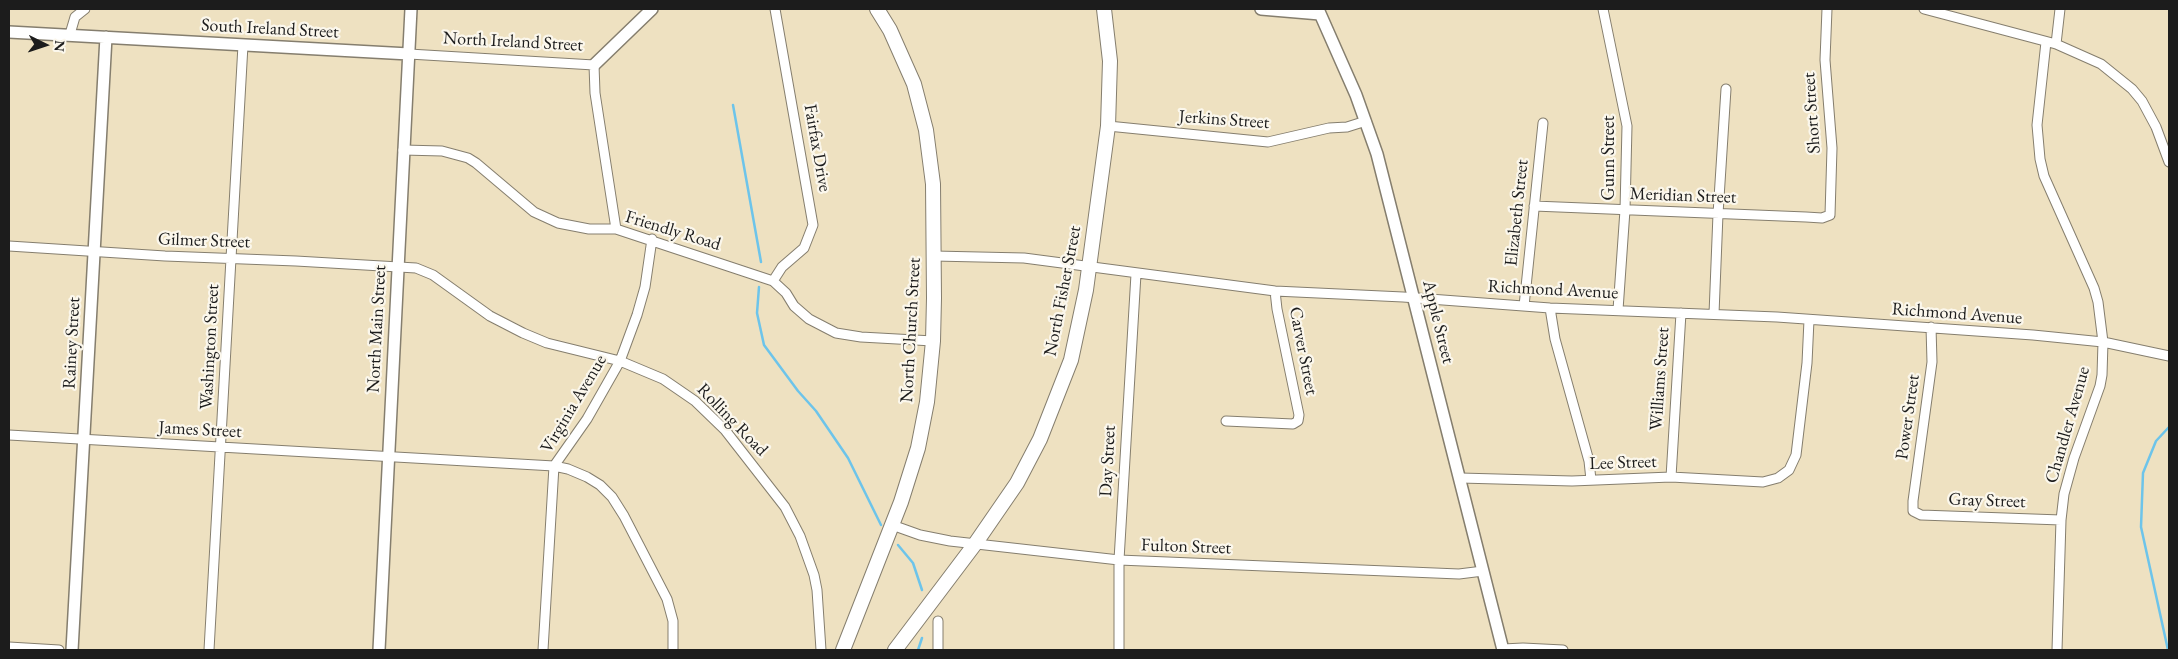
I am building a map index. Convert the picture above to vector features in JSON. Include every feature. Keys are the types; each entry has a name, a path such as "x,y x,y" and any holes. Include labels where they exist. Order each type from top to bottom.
{"main road":[{"name":"North Church Street","path":"843,650 911,471 924,422 931,372 933,340 933,184 924,121 914,84 890,30 877,9"},
{"name":"North Fisher Street","path":"895,650 975,544 1017,483 1053,411 1076,343 1089,268 1108,126 1110,61 1104,9"}],"street":[{"path":"70,34 75,17 84,9"},
{"name":"North Main Street","path":"379,650 411,9"},
{"name":"North Ireland Street","path":"409,54 594,65 652,9"},
{"name":"Fairfax Drive","path":"773,280 782,267 804,248 813,225 775,9"},
{"path":"1261,9 1319,11"},
{"name":"Gunn Street","path":"1603,9 1627,126 1625,210 1618,310"},
{"name":"Short Street","path":"1827,9 1825,60 1832,148 1830,215"},
{"path":"1924,9 2051,43 2101,64 2132,89 2150,113 2169,162"},
{"name":"Chandler Avenue","path":"2057,650 2061,520 2064,494 2074,458 2100,386 2103,342 2098,302 2094,288 2044,176 2040,159 2037,124 2051,43 2060,9"},
{"name":"Apple Street","path":"1319,11 1366,121 1377,154 1503,650"},
{"name":"South Ireland Street","path":"9,32 409,54"},
{"name":"Rainey Street","path":"72,650 106,37"},
{"name":"Washington Street","path":"209,650 243,45"},
{"path":"594,65 595,94 616,229"},
{"path":"1714,314 1726,89"},
{"name":"Jerkins Street","path":"1108,126 1268,142 1366,121"},
{"name":"Elizabeth Street","path":"1524,306 1543,123"},
{"name":"Friendly Road","path":"403,150 442,151 459,155 476,163 534,212 548,219 589,229 616,229 652,239 773,280 786,293 794,306 809,319 836,333 861,337 933,340"},
{"name":"Meridian Street","path":"1534,206 1814,218 1830,215"},
{"name":"Virginia Avenue","path":"543,650 554,466 587,419 620,361 645,287 652,239"},
{"name":"Gilmer Street","path":"9,246 398,268"},
{"name":"Richmond Avenue","path":"934,256 1024,258 1275,291 1415,298 1550,308 1714,314 1932,327 2103,342 2169,356"},
{"name":"Rolling Road","path":"398,268 407,267 428,272 490,316 523,333 571,349 620,361 663,379 694,401 725,430 780,500 800,536 814,575 817,590 822,650"},
{"name":"Day Street","path":"1119,650 1119,560 1136,274"},
{"name":"Carver Street","path":"1226,422 1293,424 1299,418 1275,291"},
{"path":"1550,308 1555,339 1589,461 1591,480"},
{"name":"Williams Street","path":"1671,477 1681,313"},
{"name":"Lee Street","path":"1460,478 1591,480 1671,477 1763,482 1778,478 1785,474 1793,464 1797,450 1807,363 1809,320"},
{"name":"Power Street","path":"1913,511 1930,379 1932,327"},
{"name":"James Street","path":"9,435 554,466 568,469 587,476 612,496 667,599 672,621 673,650"},
{"name":"Gray Street","path":"1913,511 1921,515 2061,520"},
{"name":"Fulton Street","path":"892,525 935,539 1119,560 1459,574 1483,571"},
{"path":"938,621 938,650"},
{"path":"9,647 59,650"},
{"path":"1503,650 1523,648 1563,650"}],"waterway":[{"path":"733,105 761,262"},
{"path":"759,287 757,313 764,345 798,391 816,411 848,458 881,525"},
{"path":"2168,650 2141,527 2143,473 2156,441 2169,427"},
{"path":"898,545 913,563 922,590"},
{"path":"918,650 922,638"}]}
